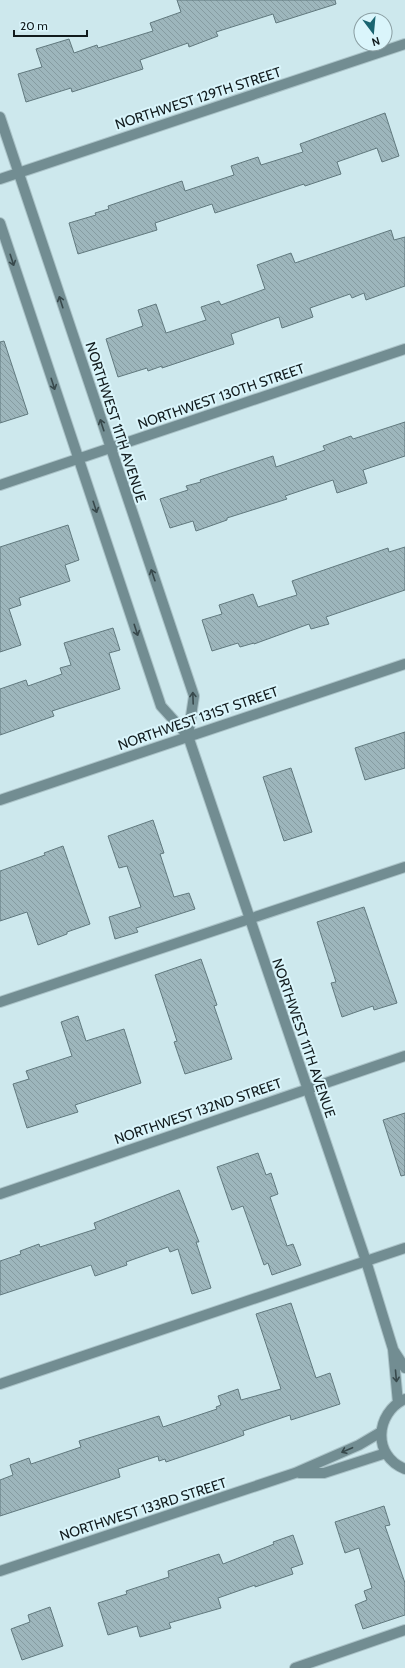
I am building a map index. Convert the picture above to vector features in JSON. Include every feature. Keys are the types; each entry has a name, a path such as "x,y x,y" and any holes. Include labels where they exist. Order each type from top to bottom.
{"street":[{"name":"NORTHWEST 129TH STREET","path":"0,179 405,44"},
{"name":"NORTHWEST 11TH AVENUE","path":"0,118 194,696 188,736"},
{"name":"NORTHWEST 11TH AVENUE","path":"0,223 161,706 188,736 306,1089 366,1261 393,1349 401,1401"},
{"name":"NORTHWEST 130TH STREET","path":"0,485 405,349"},
{"name":"NORTHWEST 131ST STREET","path":"0,800 405,664"},
{"path":"0,1002 405,867"},
{"name":"NORTHWEST 132ND STREET","path":"0,1194 405,1056"},
{"path":"0,1384 405,1248"},
{"name":"NORTHWEST 11TH AVENUE","path":"393,1349 405,1368"},
{"path":"401,1401 390,1410 384,1420 381,1432 382,1443 386,1453 392,1461 405,1469"},
{"name":"NORTHWEST 133RD STREET","path":"0,1571 295,1473 360,1445 381,1432"},
{"name":"NORTHWEST 133RD STREET","path":"295,1473 324,1473 386,1453"},
{"path":"295,1668 405,1630"}],"building":[{"path":"177,0 335,0 336,4 276,23 273,14 216,32 218,36 189,47 188,43 140,60 143,69 72,92 71,88 26,102 18,74 42,67 36,49 69,39 74,53 97,45 98,48 153,31 150,23 181,12"},
{"path":"385,113 399,156 382,162 377,148 337,162 341,174 305,186 304,184 215,213 212,204 155,223 157,230 78,254 69,223 96,215 95,213 109,209 108,206 182,181 185,191 234,175 231,166 258,157 261,165 303,152 300,144"},
{"path":"391,230 394,240 405,237 405,286 366,300 364,293 352,298 350,294 310,308 313,317 282,328 279,317 231,334 234,344 162,368 162,366 148,371 147,368 118,377 106,339 143,326 138,310 156,304 166,333 206,320 201,307 219,301 221,305 265,289 257,265 291,253 295,263"},
{"path":"4,341 28,414 0,423 0,342"},
{"path":"405,422 405,456 363,470 367,483 337,493 333,480 285,496 287,499 227,518 227,520 196,531 193,521 170,528 160,499 188,490 186,486 273,456 276,467 325,450 323,446 351,436 353,439"},
{"path":"68,525 79,560 65,565 70,581 19,598 21,605 9,609 21,645 0,652 0,547"},
{"path":"405,547 405,590 326,617 329,624 311,629 309,624 254,644 240,647 238,643 212,651 202,620 222,614 219,605 253,594 258,607 297,595 292,581 388,548 389,552"},
{"path":"113,628 120,650 109,653 120,689 52,711 54,716 0,735 0,689 26,680 28,686 62,674 60,668 71,665 64,643"},
{"path":"405,732 405,768 365,780 355,748"},
{"path":"291,768 312,832 284,841 263,777"},
{"path":"153,820 164,853 160,854 174,897 189,893 195,909 136,928 138,932 115,939 109,917 141,907 127,866 119,868 108,836"},
{"path":"63,846 90,924 38,945 27,912 0,921 0,871 45,855 44,853"},
{"path":"364,907 397,1003 374,1010 373,1006 342,1017 331,983 336,982 317,922"},
{"path":"201,959 217,1005 214,1006 232,1059 185,1074 174,1042 177,1041 155,975"},
{"path":"78,1016 86,1041 124,1029 141,1083 75,1105 78,1112 27,1128 13,1084 29,1079 26,1071 72,1056 61,1022"},
{"path":"405,1113 405,1175 401,1176 383,1120"},
{"path":"258,1153 266,1175 271,1173 278,1194 270,1197 287,1246 293,1244 301,1265 272,1275 268,1263 264,1265 243,1206 232,1210 217,1167"},
{"path":"179,1190 199,1242 196,1242 211,1288 192,1294 178,1249 170,1252 168,1247 126,1262 127,1265 95,1276 91,1265 0,1295 0,1261 21,1254 20,1251 39,1244 40,1247 96,1229 94,1223"},
{"path":"291,1303 316,1378 330,1373 340,1404 291,1420 290,1415 243,1431 244,1435 166,1462 165,1459 159,1461 158,1456 118,1469 120,1477 0,1516 0,1480 13,1475 10,1465 29,1458 31,1464 81,1447 79,1441 159,1416 163,1427 217,1409 216,1407 221,1405 218,1396 238,1389 241,1400 281,1389 256,1314"},
{"path":"384,1506 390,1525 385,1526 405,1583 405,1615 363,1629 355,1605 367,1600 364,1591 372,1588 359,1548 345,1553 335,1522"},
{"path":"293,1535 303,1564 291,1568 293,1574 218,1598 221,1608 169,1623 171,1628 140,1637 137,1626 108,1635 98,1603 127,1594 126,1591 169,1577 168,1571 219,1554 223,1564"},
{"path":"50,1607 63,1646 22,1660 11,1629 30,1622 28,1615"}]}
